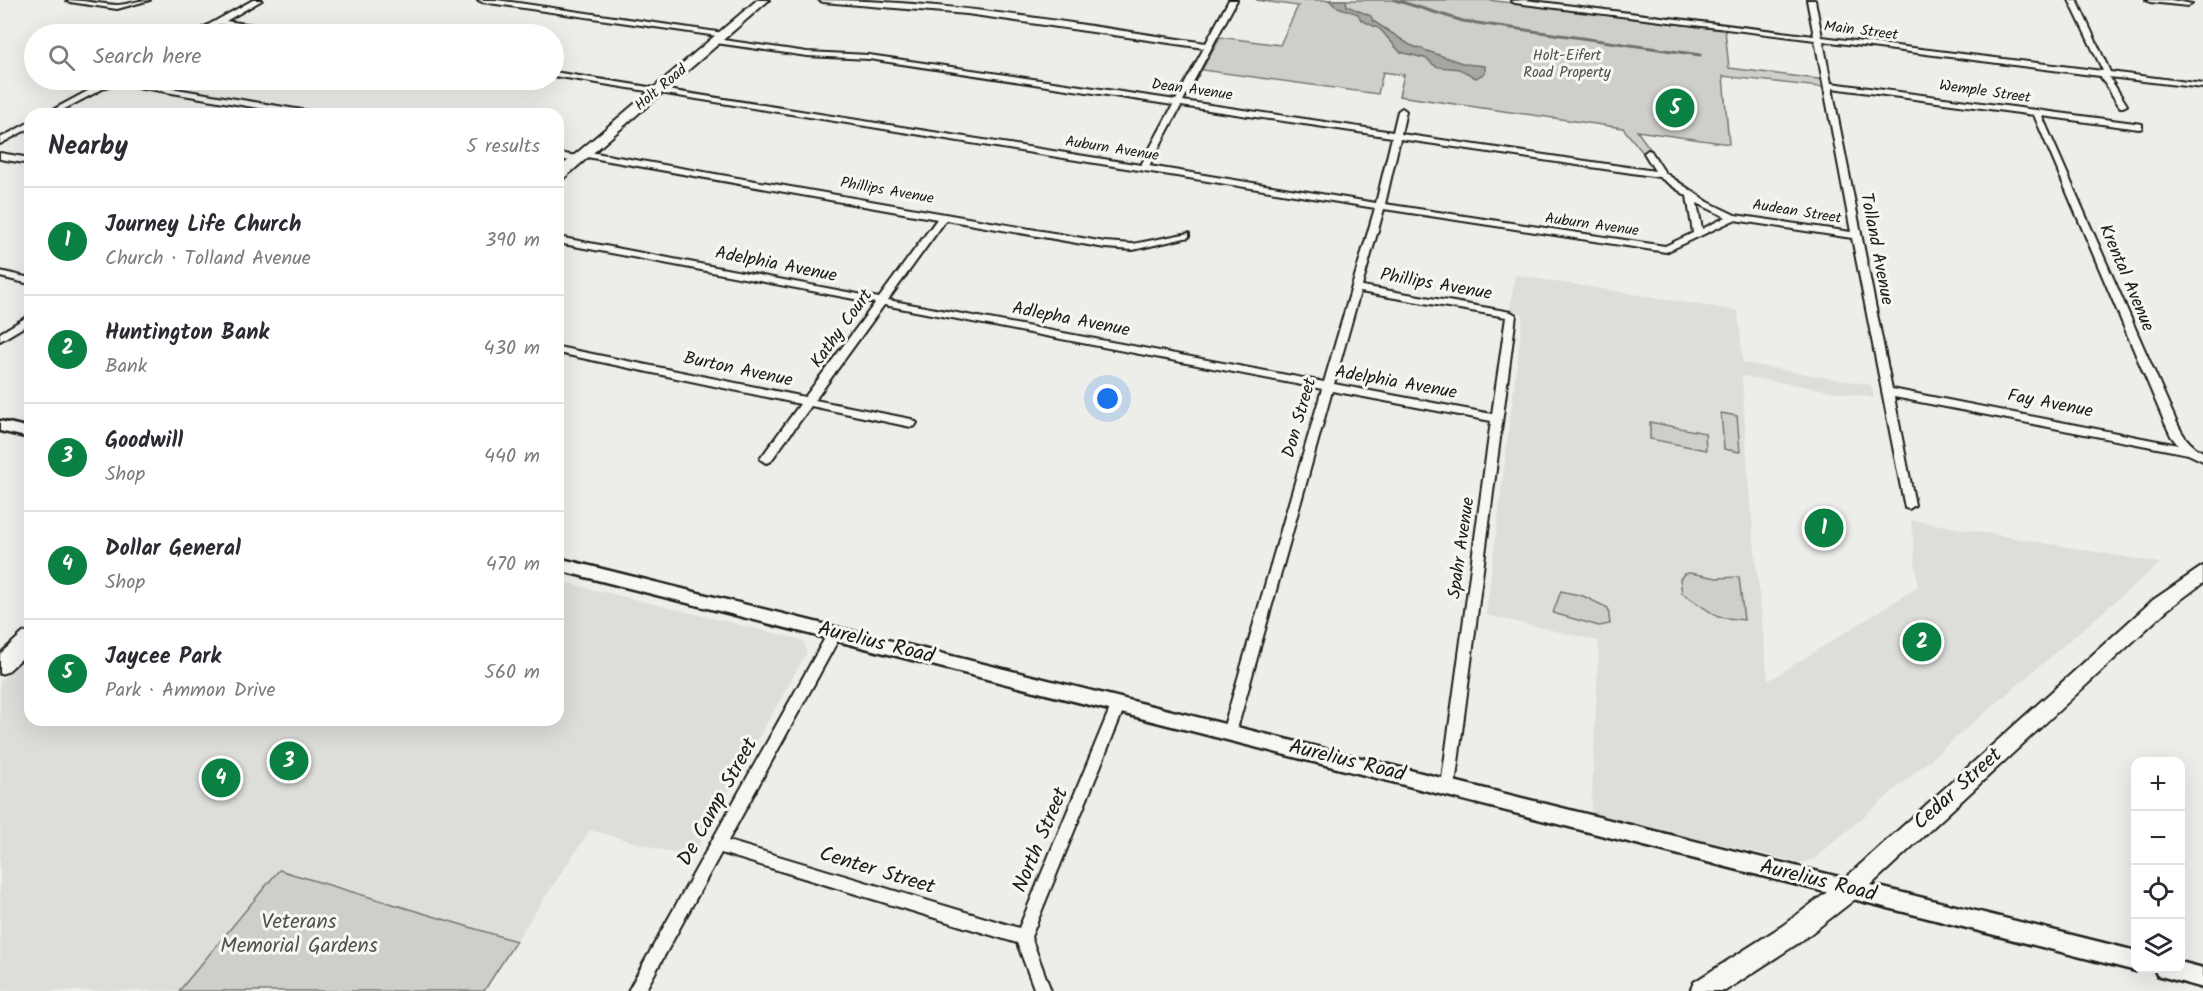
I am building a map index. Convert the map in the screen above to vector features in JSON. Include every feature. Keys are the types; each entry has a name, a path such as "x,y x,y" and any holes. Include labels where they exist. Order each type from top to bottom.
{"main road":[{"name":"Holt Road","path":"564,171 764,0"},
{"name":"Cedar Street","path":"1709,990 1791,934 1850,889 2160,605 2203,573"},
{"path":"0,666 24,644"}],"street":[{"path":"70,0 125,6 146,0"},
{"path":"215,24 258,0"},
{"name":"Dean Avenue","path":"482,0 807,54 868,57 1662,175"},
{"path":"823,0 967,12 1208,46"},
{"path":"1144,168 1233,0"},
{"name":"Tolland Avenue","path":"1811,0 1909,505"},
{"path":"2073,0 2107,71 2104,75 2123,105"},
{"path":"2150,0 2188,4"},
{"name":"Main Street","path":"1515,1 2203,86"},
{"path":"219,22 232,24"},
{"name":"Auburn Avenue","path":"564,76 1380,206 1666,249 1698,234"},
{"name":"Wemple Street","path":"1827,85 2139,126"},
{"path":"61,108 94,90"},
{"path":"170,90 273,108"},
{"name":"Don Street","path":"1229,733 1380,206 1402,111"},
{"name":"Krental Avenue","path":"2037,113 2170,421 2177,436 2191,451"},
{"path":"0,141 24,128"},
{"path":"1648,153 1662,175"},
{"path":"0,156 24,160"},
{"name":"Phillips Avenue","path":"564,156 581,157 1120,246 1133,247 1186,235"},
{"name":"Audean Street","path":"1662,175 1705,204 1732,217 1856,236"},
{"path":"1691,194 1698,234 1732,217"},
{"name":"Kathy Court","path":"766,459 944,216"},
{"name":"Adelphia Avenue","path":"564,241 882,303 989,321"},
{"path":"0,274 24,279"},
{"name":"Phillips Avenue","path":"1355,288 1511,315"},
{"name":"Spahr Avenue","path":"1448,786 1511,315"},
{"name":"Adlepha Avenue","path":"989,321 1148,352"},
{"path":"0,338 24,322"},
{"name":"Burton Avenue","path":"564,351 911,423"},
{"name":"Adelphia Avenue","path":"1148,352 1498,419"},
{"name":"Fay Avenue","path":"1888,392 2191,451 2203,457"},
{"path":"0,426 24,432"},
{"name":"Aurelius Road","path":"564,565 1118,706 1448,786 2131,960"},
{"name":"De Camp Street","path":"636,991 835,633"},
{"name":"North Street","path":"1023,937 1118,706"},
{"name":"Center Street","path":"719,845 1023,937"},
{"path":"1023,937 1043,991"},
{"path":"2181,973 2203,978"}],"shaded area":[{"path":"1329,0 1346,0 1347,6 1371,16 1373,21 1410,45 1465,64 1485,66 1485,73 1476,78 1461,70 1438,67 1428,59 1400,52 1380,29 1361,20 1358,14 1335,6"},
{"path":"1515,275 1738,311 1743,363 1871,385 1874,398 1742,376 1749,490 1768,681 1918,587 1911,520 2160,563 1814,859 1802,863 1591,814 1599,641 1486,615 1523,314 1510,311"},
{"path":"564,582 803,640 807,652 691,858 590,830 516,941 279,870 179,991 0,991 0,681 24,659 24,726 564,726"}],"green space":[{"name":"Holt-Eifert Road Property","path":"1256,0 1488,0 1725,30 1729,68 1826,80 1828,88 1723,76 1729,144 1637,131 1653,153 1644,154 1623,128 1399,96 1404,75 1383,72 1378,94 1202,70 1220,37 1280,45 1298,6"},
{"path":"1721,413 1737,416 1740,452 1724,449"},
{"path":"1650,422 1705,433 1706,450 1650,439"},
{"path":"1684,574 1717,578 1739,577 1744,620 1718,617 1682,593 1680,579"},
{"path":"1561,591 1583,596 1608,608 1610,624 1599,626 1553,613"},
{"name":"Veterans Memorial Gardens","path":"279,870 516,941 484,991 179,991"}],"waterway":[{"path":"1395,0 1463,21 1700,55"}],"place":[{"name":"Jaycee Park","path":"1675,108"},
{"name":"Journey Life Church","path":"1824,528"},
{"name":"Huntington Bank","path":"1922,642"},
{"name":"Goodwill","path":"289,761"},
{"name":"Dollar General","path":"221,778"}]}
